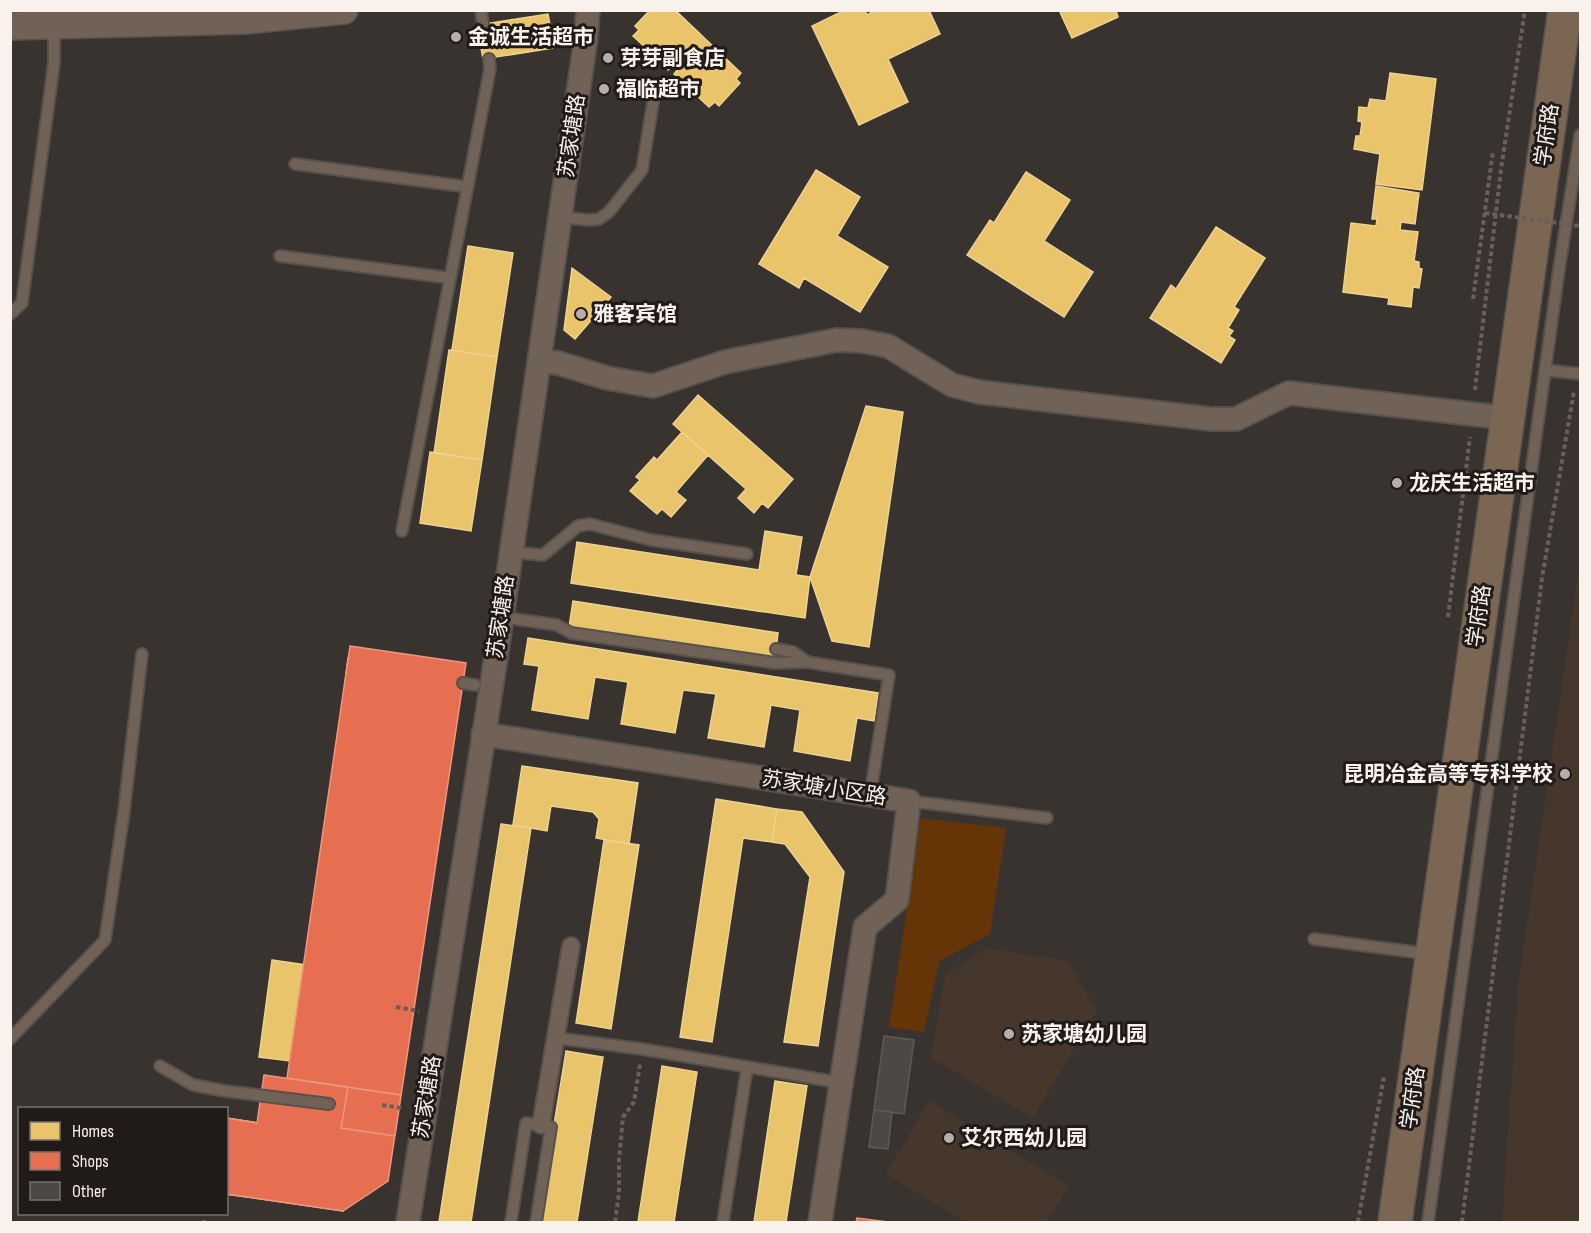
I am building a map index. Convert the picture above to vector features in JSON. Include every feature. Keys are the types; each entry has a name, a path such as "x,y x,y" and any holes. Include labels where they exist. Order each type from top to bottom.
{"main road":[{"name":"学府路","path":"1395,1222 1564,10"}],"street":[{"path":"10,26 245,20 344,10"},
{"name":"苏家塘路","path":"408,1222 511,552 586,38 588,10"},
{"path":"538,361 558,363 607,378 653,386 725,362 837,340 862,340 888,346 952,385 979,393 1211,419 1236,419 1289,393 1507,418"},
{"name":"苏家塘小区路","path":"483,734 909,801 897,900 865,927 820,1222"},
{"path":"541,1125 571,946"}],"lane":[{"path":"481,10 483,24"},
{"path":"10,314 22,303 54,63 54,26"},
{"path":"402,531 490,69 489,59"},
{"path":"560,217 599,219 609,212 642,170 655,90"},
{"name":"学府路","path":"1428,1222 1545,370 1581,135"},
{"path":"296,164 468,187"},
{"path":"280,256 450,278"},
{"path":"1545,370 1579,374"},
{"path":"511,552 543,555 578,526 590,524 651,540 747,554"},
{"path":"501,616 557,625 571,633 752,660 775,663 807,662 889,675 870,796"},
{"path":"776,649 793,652 807,662"},
{"path":"10,1039 105,940 124,811 142,654"},
{"path":"463,683 475,685"},
{"path":"909,801 1047,818"},
{"path":"1314,939 1432,955"},
{"path":"556,1038 642,1049 842,1083"},
{"path":"160,1066 193,1084 225,1091 329,1104"},
{"path":"723,1222 747,1068"},
{"path":"511,1222 526,1123 551,1127 536,1222"}],"path":[{"path":"1447,627 1501,169 1525,10"},
{"path":"1473,298 1493,151"},
{"path":"1485,213 1581,226"},
{"path":"1462,1222 1542,578 1579,374"},
{"path":"615,1222 623,1117 634,1102 642,1049"},
{"path":"1358,1222 1385,1070"}],"shaded area":[{"name":"昆明冶金高等专科学校","path":"1580,561 1580,1222 1502,1222 1518,986"},
{"path":"921,818 1006,828 990,934 939,961 924,1032 889,1027"},
{"name":"苏家塘幼儿园","path":"986,948 1068,961 1097,1010 1033,1118 931,1058 945,975"},
{"name":"艾尔西幼儿园","path":"929,1101 1069,1186 1047,1222 965,1222 886,1174"}],"building: Homes":[{"path":"650,10 675,10 741,73 736,79 740,83 719,106 715,102 709,107 694,93 699,87 695,84 690,89 674,74 679,68 674,64 668,70 653,55 657,51 653,47 649,51 633,36 639,30 635,26"},
{"path":"845,10 865,10 867,15 876,10 929,10 940,34 888,59 908,102 859,125 812,26"},
{"path":"1059,10 1116,10 1118,17 1072,38"},
{"path":"548,14 554,48 483,59 477,25"},
{"path":"1390,73 1436,79 1422,190 1376,184 1380,154 1354,149 1356,136 1360,136 1362,122 1358,121 1359,107 1368,108 1370,99 1386,101"},
{"path":"816,170 860,197 837,236 888,267 860,312 804,278 799,288 759,264"},
{"path":"1026,172 1070,200 1044,241 1093,272 1064,317 967,255 990,220 994,223"},
{"path":"1376,186 1419,193 1415,224 1401,222 1400,230 1418,232 1414,261 1419,262 1419,268 1422,269 1419,288 1413,287 1411,307 1388,304 1389,298 1343,292 1351,223 1376,226 1377,219 1372,219"},
{"path":"1216,227 1265,258 1234,307 1239,310 1228,328 1233,331 1229,336 1235,340 1221,363 1150,318 1171,285 1176,289"},
{"path":"468,246 513,253 497,357 452,350"},
{"name":"雅客宾馆","path":"572,268 611,297 575,339 564,330"},
{"path":"449,350 497,357 482,460 434,453"},
{"path":"698,395 793,479 768,508 762,503 754,513 738,498 746,489 673,424"},
{"path":"866,406 903,412 869,647 832,641 810,577"},
{"path":"682,432 708,455 676,492 686,500 671,517 662,509 657,514 630,491 640,480 636,477 654,457 657,460"},
{"path":"430,452 482,460 471,531 420,523"},
{"path":"765,531 802,537 796,575 810,577 805,618 571,583 577,542 759,570"},
{"path":"573,601 778,633 775,659 569,627"},
{"path":"528,638 878,693 874,721 857,718 850,761 794,751 800,710 771,705 764,747 708,738 716,694 683,690 675,733 621,724 628,682 595,677 588,719 532,710 539,666 524,664"},
{"path":"348,658 392,664 384,722 341,717"},
{"path":"522,766 638,783 629,844 596,838 599,819 593,812 551,806 547,831 513,825"},
{"path":"716,799 777,809 772,842 743,838 712,1042 680,1037"},
{"path":"777,809 802,812 844,872 818,1046 784,1042 810,877 785,844 772,842"},
{"path":"501,824 531,828 471,1222 439,1222"},
{"path":"604,840 639,845 611,1029 576,1023"},
{"path":"272,960 320,967 307,1063 259,1057"},
{"path":"566,1051 603,1057 577,1222 538,1222"},
{"path":"662,1066 697,1072 674,1222 638,1222"},
{"path":"775,1081 807,1086 786,1222 754,1222"},
{"path":"228,1118 354,1137 343,1211 228,1194"}],"building: Shops":[{"path":"350,646 466,663 395,1136 341,1128 348,1087 287,1078"},
{"path":"264,1075 401,1095 388,1181 343,1211 228,1194 228,1118 257,1123"},
{"path":"857,1218 888,1222 856,1222"}],"building: Other":[{"path":"884,1036 914,1040 904,1114 874,1110"},
{"path":"874,1110 892,1112 888,1149 869,1147"}],"place":[{"name":"金诚生活超市","path":"456,37"},
{"name":"芽芽副食店","path":"608,58"},
{"name":"福临超市","path":"604,89"},
{"name":"雅客宾馆","path":"581,314"},
{"name":"龙庆生活超市","path":"1397,483"},
{"name":"昆明冶金高等专科学校","path":"1565,774"},
{"name":"苏家塘幼儿园","path":"1009,1034"},
{"name":"艾尔西幼儿园","path":"949,1138"}]}
